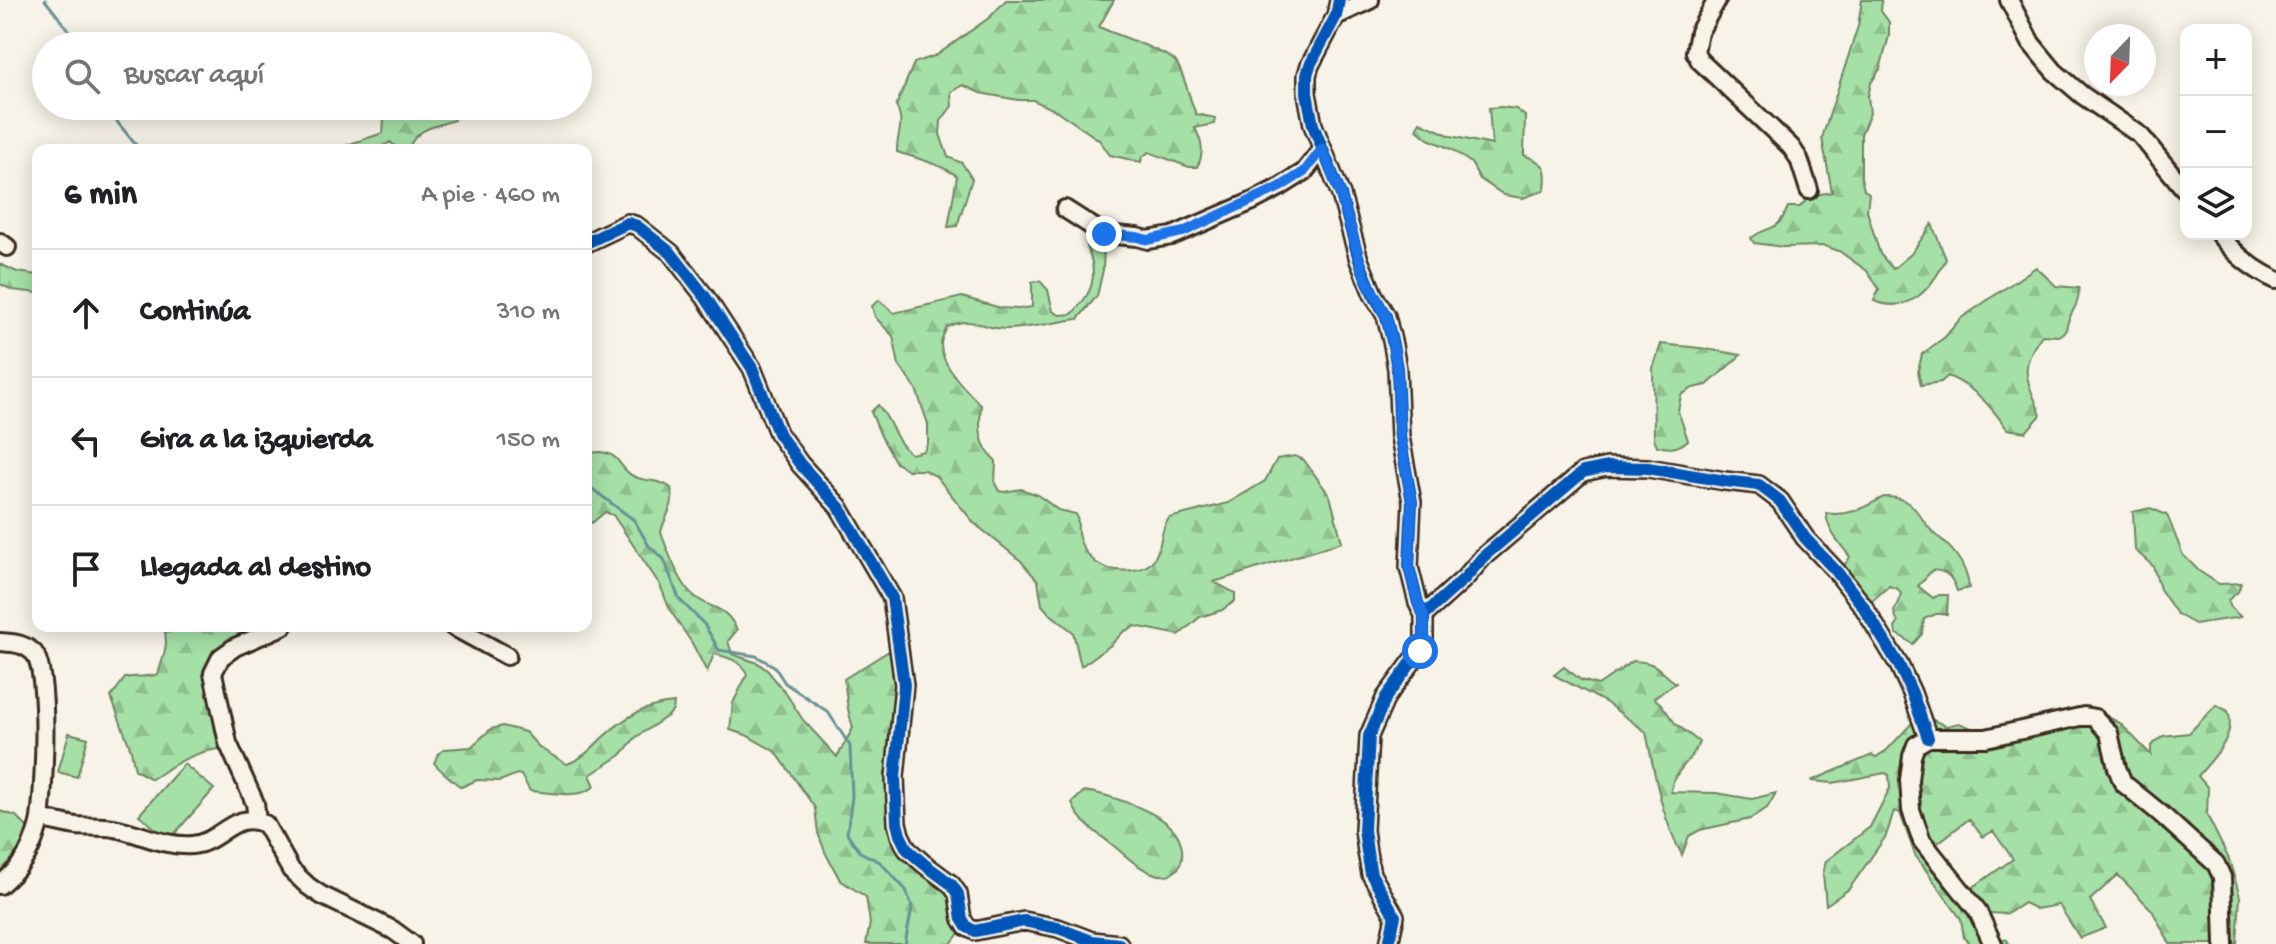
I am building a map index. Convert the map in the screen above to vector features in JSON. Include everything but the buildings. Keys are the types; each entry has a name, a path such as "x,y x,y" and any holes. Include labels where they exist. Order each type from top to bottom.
{"street":[{"path":"1370,0 1338,8 1315,53 1307,75 1307,93 1311,117 1341,195 1364,275 1386,316 1393,345 1400,437 1412,502 1409,567 1424,615 1424,640 1420,651 1386,697 1369,736 1365,842 1371,874 1395,916 1389,944"},
{"path":"1717,0 1699,32 1695,52 1700,61 1791,147 1799,159 1809,190"},
{"path":"2009,0 2031,43 2054,71 2082,95 2140,135 2180,184"},
{"path":"1065,209 1104,234 1148,240 1172,236 1280,187 1304,172 1322,149"},
{"path":"592,240 628,223 637,226 678,261 752,368 778,433 800,464 839,507 887,587 895,609 904,685 895,777 897,823 907,849 951,884 958,894 962,919 967,927 975,931 1024,921 1058,928 1092,941 1119,944"},
{"path":"2224,240 2239,258 2276,280"},
{"path":"1424,615 1483,557 1583,472 1607,467 1648,468 1759,485 1780,501 1805,538 1863,606 1899,665 1928,738"},
{"path":"257,820 255,803 228,743 213,673 221,657 235,647 269,632"},
{"path":"463,632 507,656"},
{"path":"0,642 19,643 27,647 35,655 43,673 44,749 40,818 34,839 22,864 0,885"},
{"path":"1993,944 1977,910 1922,841 1911,810 1909,780 1916,745 1928,738 1986,738 2084,716 2095,718 2109,733 2123,783 2216,864 2222,877 2224,944"},
{"path":"40,818 71,825 117,828 164,843 194,845 206,842 234,823 257,820 265,824 291,870 308,886 393,930 412,944"}],"green space":[{"path":"1006,0 1114,0 1099,27 1175,61 1196,114 1215,118 1214,124 1195,128 1202,147 1197,167 1149,152 1141,162 1110,155 1099,140 1057,111 1033,100 980,93 963,85 951,92 952,106 941,121 940,134 948,157 962,163 972,179 957,226 948,227 957,176 937,165 897,152 900,124 896,106 914,63 937,55 990,17"},
{"path":"1862,0 1882,0 1881,11 1889,22 1889,36 1880,69 1871,83 1868,96 1870,113 1861,134 1861,177 1864,190 1869,193 1867,211 1880,254 1893,269 1911,254 1932,224 1946,259 1926,289 1909,302 1898,305 1874,301 1879,289 1867,271 1839,251 1824,246 1783,247 1754,243 1751,238 1776,225 1788,207 1800,207 1810,196 1832,192 1822,138 1858,26"},
{"path":"1489,108 1516,109 1525,116 1524,155 1544,167 1545,190 1523,198 1504,195 1480,179 1471,163 1416,129 1420,122 1451,136 1492,145"},
{"path":"384,120 454,120 421,133 411,144 350,144 383,133"},
{"path":"1087,244 1104,244 1103,270 1097,296 1078,319 1008,329 971,322 956,323 947,327 941,341 942,354 956,378 981,405 981,435 986,449 996,461 995,483 999,491 1021,489 1038,495 1058,510 1076,514 1079,538 1093,560 1115,570 1133,570 1153,560 1169,518 1228,503 1265,481 1277,459 1295,456 1304,460 1330,496 1342,542 1214,582 1235,593 1235,601 1222,610 1200,617 1179,635 1135,626 1081,666 1073,632 1042,605 1038,581 1021,561 974,523 936,476 924,470 908,470 896,463 871,412 878,405 901,444 911,454 924,451 928,443 928,424 916,389 899,365 893,336 875,317 872,306 879,300 894,313 962,297 1001,308 1032,307 1032,282 1040,281 1048,290 1053,311 1060,315 1072,314 1091,285 1093,271"},
{"path":"0,264 17,272 32,274 32,292 12,290 0,284"},
{"path":"2036,267 2056,286 2079,288 2079,295 2066,330 2059,336 2042,335 2029,357 2027,374 2041,415 2026,432 2007,429 1981,398 1957,380 1948,376 1941,382 1921,385 1918,371 1922,354 1945,337 1960,319"},
{"path":"1661,344 1741,355 1707,385 1681,395 1678,411 1688,440 1674,448 1657,446 1654,438 1653,368"},
{"path":"592,453 613,456 633,476 671,488 671,505 661,532 683,582 693,595 727,615 737,630 728,641 732,654 758,663 768,671 803,720 837,757 853,728 844,679 892,649 899,675 892,817 953,897 962,929 951,944 866,944 870,923 866,897 840,880 818,833 815,808 776,752 730,730 733,703 747,675 745,670 734,660 714,654 707,672 670,610 660,585 613,515 605,512 592,523"},
{"path":"1884,497 1901,499 1912,506 1957,556 1968,579 1969,588 1957,591 1948,575 1932,570 1918,586 1933,598 1948,595 1947,614 1924,619 1922,634 1913,644 1896,633 1898,623 1894,612 1901,594 1898,589 1889,586 1867,605 1837,568 1850,557 1827,520 1826,513 1849,512"},
{"path":"2150,508 2167,515 2183,555 2199,571 2219,584 2241,583 2238,592 2228,600 2231,608 2241,617 2195,624 2177,614 2160,589 2153,566 2135,550 2133,512"},
{"path":"165,632 258,632 211,660 221,742 219,749 192,756 152,779 135,770 131,750 111,697 125,678 158,674 166,644"},
{"path":"1633,661 1653,665 1676,683 1654,698 1675,723 1699,742 1675,778 1671,792 1716,793 1752,799 1776,793 1767,808 1750,819 1700,830 1689,836 1682,855 1664,810 1646,732 1605,702 1554,675 1564,667 1581,680 1598,685"},
{"path":"674,703 669,715 635,738 621,755 590,775 595,786 581,793 530,791 521,775 517,774 500,781 477,780 461,787 434,763 438,754 445,749 471,747 491,729 503,726 525,732 540,748 567,764 582,756 635,714 653,706"},
{"path":"2216,705 2228,711 2230,720 2226,738 2198,776 2208,788 2207,815 2229,859 2240,897 2237,944 2170,944 2152,910 2118,875 2090,900 2106,928 2080,938 2059,905 2036,909 2024,903 2007,914 1988,913 1986,920 2009,944 1970,944 1964,938 1961,919 1915,855 1900,813 1894,811 1886,836 1849,889 1826,905 1823,874 1826,861 1870,827 1890,788 1889,775 1885,773 1833,783 1811,781 1872,755 1876,757 1887,750 1913,722 1931,719 1946,726 1959,723 1977,730 2075,711 2108,717 2120,723 2151,755 2151,746 2163,736 2189,733","holes":["1969,819 1983,837 1993,831 2013,859 1972,888 1966,885 1949,858 1942,857 1934,846"]},
{"path":"69,733 88,738 77,777 58,772"},
{"path":"184,764 214,789 169,840 139,815"},
{"path":"1084,791 1132,804 1166,822 1178,836 1181,845 1178,868 1165,875 1149,872 1096,832 1079,816 1072,803"},
{"path":"0,811 16,816 28,828 13,865 0,875"}],"waterway":[{"path":"45,0 70,32"},
{"path":"117,120 135,144"},
{"path":"592,489 634,520 649,546 664,559 679,599 704,624 719,650 756,656 774,666 785,683 828,712 850,746 852,797 847,833 860,852 880,862 906,890 912,907 905,944"}],"cycle path":[{"path":"1339,0 1336,16 1310,65 1307,93 1313,125 1341,195 1359,260 1386,316 1393,345 1400,437 1412,502 1409,567 1424,615 1424,640 1420,651 1386,697 1369,736 1364,830 1371,874 1395,916 1389,944"},
{"path":"592,240 628,223 637,226 671,253 706,298 752,368 778,433 800,464 839,507 892,598 904,685 895,777 897,823 907,849 951,884 958,894 962,919 967,927 975,931 1024,921 1058,928 1092,941 1119,944"},
{"path":"1424,615 1483,557 1583,472 1607,467 1648,468 1759,485 1780,501 1805,538 1863,606 1899,665 1928,738"}],"route":[{"path":"1104,234 1156,240 1183,232 1280,187 1304,172 1322,149 1341,195 1364,275 1386,316 1393,345 1400,437 1412,502 1409,567 1424,615 1424,640 1420,651"}]}
